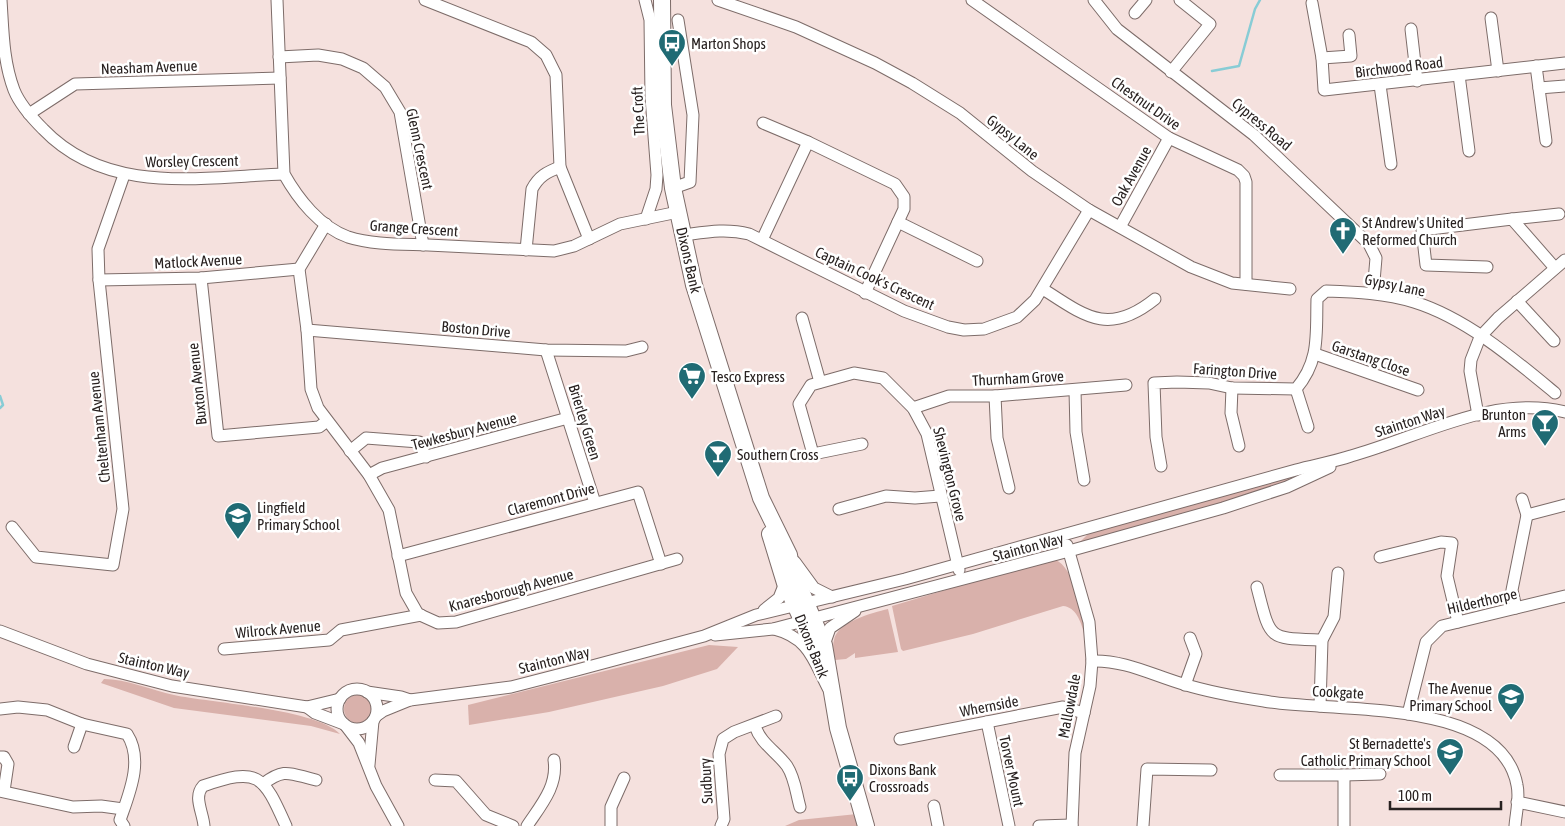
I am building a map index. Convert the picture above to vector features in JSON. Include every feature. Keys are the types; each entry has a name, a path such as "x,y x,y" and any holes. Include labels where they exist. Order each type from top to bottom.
{"highway":[{"name":"Dixons Bank","path":"662,0 663,105 678,212 705,323 766,511 769,531 785,583 806,612 824,645 829,664 831,695"},
{"name":"Dixons Bank","path":"766,511 789,555 791,567 831,695 846,757 866,826"}],"street":[{"path":"1,0 12,0"},
{"name":"Worsley Crescent","path":"1,0 5,59 14,91 29,114 51,137 83,160 124,175 150,179 284,174"},
{"path":"277,0 284,174"},
{"path":"425,0 531,42 546,55 556,75 560,168 589,239"},
{"name":"The Croft","path":"645,0 650,20 651,97 657,175 656,189 646,220"},
{"name":"Gypsy Lane","path":"718,0 787,24 875,63 912,83 960,113 1032,172 1089,210 1191,267 1218,279 1290,289"},
{"name":"Chestnut Drive","path":"972,0 1169,138 1238,170 1244,176 1246,182 1246,284"},
{"name":"Cypress Road","path":"1094,0 1117,29 1254,135 1369,244 1376,258 1373,292"},
{"path":"1135,13 1146,0"},
{"path":"1171,72 1210,24 1180,0"},
{"name":"Birchwood Road","path":"1312,3 1322,58 1324,90 1565,63"},
{"path":"1491,18 1498,71"},
{"path":"674,188 690,182 693,114 687,66 676,23"},
{"path":"1411,29 1417,81"},
{"path":"1322,58 1351,56 1349,35"},
{"name":"Glenn Crescent","path":"279,57 318,55 342,59 363,68 385,87 400,112 423,245"},
{"path":"1536,66 1546,141"},
{"path":"1459,75 1469,151"},
{"name":"Neasham Avenue","path":"29,114 75,84 280,78"},
{"path":"1380,85 1391,164"},
{"path":"1539,88 1565,86"},
{"path":"763,123 808,142 895,184 900,190 905,202 898,222 865,293"},
{"name":"Oak Avenue","path":"1120,227 1169,138"},
{"path":"762,240 808,142"},
{"path":"526,250 532,190 537,180 546,173 560,168"},
{"name":"Grange Crescent","path":"284,174 295,192 326,224 347,237 378,243 554,251 589,239 620,224 678,212"},
{"name":"Cheltenham Avenue","path":"12,528 36,557 113,565 123,509 99,280 98,249 124,175"},
{"name":"Captain Cook's Crescent","path":"684,235 717,230 735,230 762,240 865,293 933,322 964,330 984,329 1011,320 1026,309 1043,289 1089,210"},
{"path":"1487,267 1426,265 1422,230 1559,214"},
{"path":"1512,219 1555,268"},
{"path":"898,222 978,261"},
{"path":"326,224 299,268 307,330 311,389 327,422 369,474 389,510 406,593 421,615"},
{"path":"1565,260 1480,336 1471,360 1470,371 1478,415 1528,407 1565,412"},
{"name":"Matlock Avenue","path":"99,280 201,278 299,268"},
{"name":"Buxton Avenue","path":"201,278 218,436 319,427 327,422"},
{"path":"1043,289 1068,305 1097,319 1110,321 1141,311 1155,300"},
{"name":"Gypsy Lane","path":"1326,291 1373,292 1436,310 1480,336 1556,393"},
{"name":"Farington Drive","path":"1161,466 1156,436 1154,383 1209,383 1232,388 1296,389 1308,375 1314,354 1317,299 1326,291"},
{"path":"1517,302 1554,341"},
{"path":"802,318 820,382"},
{"name":"Boston Drive","path":"307,330 546,350 626,351 642,347"},
{"name":"Brierley Green","path":"546,350 595,503"},
{"name":"Garstang Close","path":"1314,354 1418,390"},
{"name":"Shevington Grove","path":"862,444 812,454 799,404 810,385 854,373 883,378 913,408 927,434 961,580"},
{"name":"Thurnham Grove","path":"913,408 949,396 995,396 1126,385"},
{"path":"1232,388 1231,412 1239,446"},
{"path":"1296,389 1308,427"},
{"path":"1075,390 1076,432 1084,480"},
{"path":"995,396 997,438 1009,488"},
{"name":"Stainton Way","path":"704,636 773,629 832,597 1064,536 1351,456 1478,415"},
{"name":"Tewkesbury Avenue","path":"369,474 382,468 568,418"},
{"path":"350,451 366,438 419,442 426,457"},
{"name":"Stainton Way","path":"857,608 1223,508 1287,487 1351,456"},
{"name":"Claremont Drive","path":"398,556 638,492 661,564"},
{"path":"839,509 886,496 915,498 940,496"},
{"path":"1516,608 1512,590 1527,515 1522,499"},
{"path":"1527,515 1565,505"},
{"name":"Mallowdale","path":"1064,536 1088,622 1092,661 1090,686 1075,753 1072,825"},
{"path":"1380,557 1441,542 1452,543 1447,576 1458,622"},
{"path":"789,555 814,588 832,597"},
{"name":"Knaresborough Avenue","path":"421,615 438,623 456,622 677,559"},
{"path":"1320,706 1322,640 1334,617 1338,573"},
{"path":"756,616 779,598 785,583"},
{"path":"1258,587 1268,627 1280,638 1322,640"},
{"name":"Hilderthorpe","path":"1408,714 1426,642 1442,626 1565,596"},
{"path":"744,620 761,622 851,603 857,608 830,628 824,645"},
{"name":"Stainton Way","path":"375,718 383,711 410,700 511,687 704,636 756,616 806,612"},
{"name":"Wilrock Avenue","path":"224,649 328,640 340,630 421,615"},
{"path":"773,629 796,636 806,646 831,695"},
{"name":"Stainton Way","path":"0,632 87,664 172,686 308,707 340,699"},
{"path":"1185,684 1196,654 1190,638"},
{"name":"Cookgate","path":"1092,661 1122,662 1185,684 1266,702 1378,709 1446,722 1472,732 1499,749 1511,767 1517,785 1515,826"},
{"path":"369,765 376,705 367,692 361,690 349,691 340,699 338,715 359,743 376,786 398,826"},
{"name":"Stainton Way","path":"367,692 400,696 410,700"},
{"path":"0,709 18,707 47,710 82,724 127,734 134,745 134,775 120,820 124,826"},
{"name":"Stainton Way","path":"308,707 315,713 345,725"},
{"name":"Whernside","path":"900,739 1063,708 1084,713"},
{"name":"Sudbury","path":"721,826 724,819 719,754 723,739 734,732 755,726 776,716"},
{"path":"345,725 358,729 364,728 375,718"},
{"name":"Torver Mount","path":"987,722 1009,826"},
{"path":"74,747 82,724"},
{"path":"755,726 759,739 786,764 794,779 791,793 800,807"},
{"path":"0,756 8,764 2,791 65,806 101,806 123,810"},
{"path":"527,826 553,783 556,771 554,760"},
{"path":"1143,826 1147,769 1211,770"},
{"path":"263,784 276,773 283,772 316,780"},
{"path":"1280,775 1380,774"},
{"path":"204,826 197,796 203,786 246,775 255,777 263,784 286,826"},
{"path":"1344,775 1344,826"},
{"path":"611,826 612,807 624,778"},
{"path":"435,780 456,781 486,815 513,826"},
{"path":"1517,802 1565,812"},
{"path":"934,806 938,826"},
{"path":"1039,826 1072,825"}],"shaded area":[{"path":"1299,475 1236,500 1079,543 1089,533"},
{"path":"1055,560 1068,571 1073,581 1080,604 1084,633 1075,612 1063,606 973,634 903,651 901,649 892,606 992,576"},
{"path":"888,609 898,652 855,658 855,653 846,659 835,660 833,643 841,628 856,619"},
{"path":"709,645 738,647 717,669 663,686 549,712 469,725 468,705"},
{"path":"104,679 130,683 174,695 262,708 309,718 327,725 340,734 311,726 174,708 101,683"},
{"path":"358,695 368,699 372,709 368,719 358,723 348,719 344,709 348,699"},
{"path":"857,814 861,826 785,826 799,820"}],"waterway":[{"path":"1212,71 1239,66 1255,9 1260,0"},
{"path":"0,396 3,405 0,408"}],"place":[{"name":"Marton Shops","path":"672,67"},
{"name":"St Andrew's United Reformed Church","path":"1343,255"},
{"name":"Tesco Express","path":"692,400"},
{"name":"Brunton Arms","path":"1545,447"},
{"name":"Southern Cross","path":"718,478"},
{"name":"Lingfield Primary School","path":"238,540"},
{"name":"The Avenue Primary School","path":"1511,721"},
{"name":"St Bernadette's Catholic Primary School","path":"1450,776"},
{"name":"Dixons Bank Crossroads","path":"850,802"}]}
